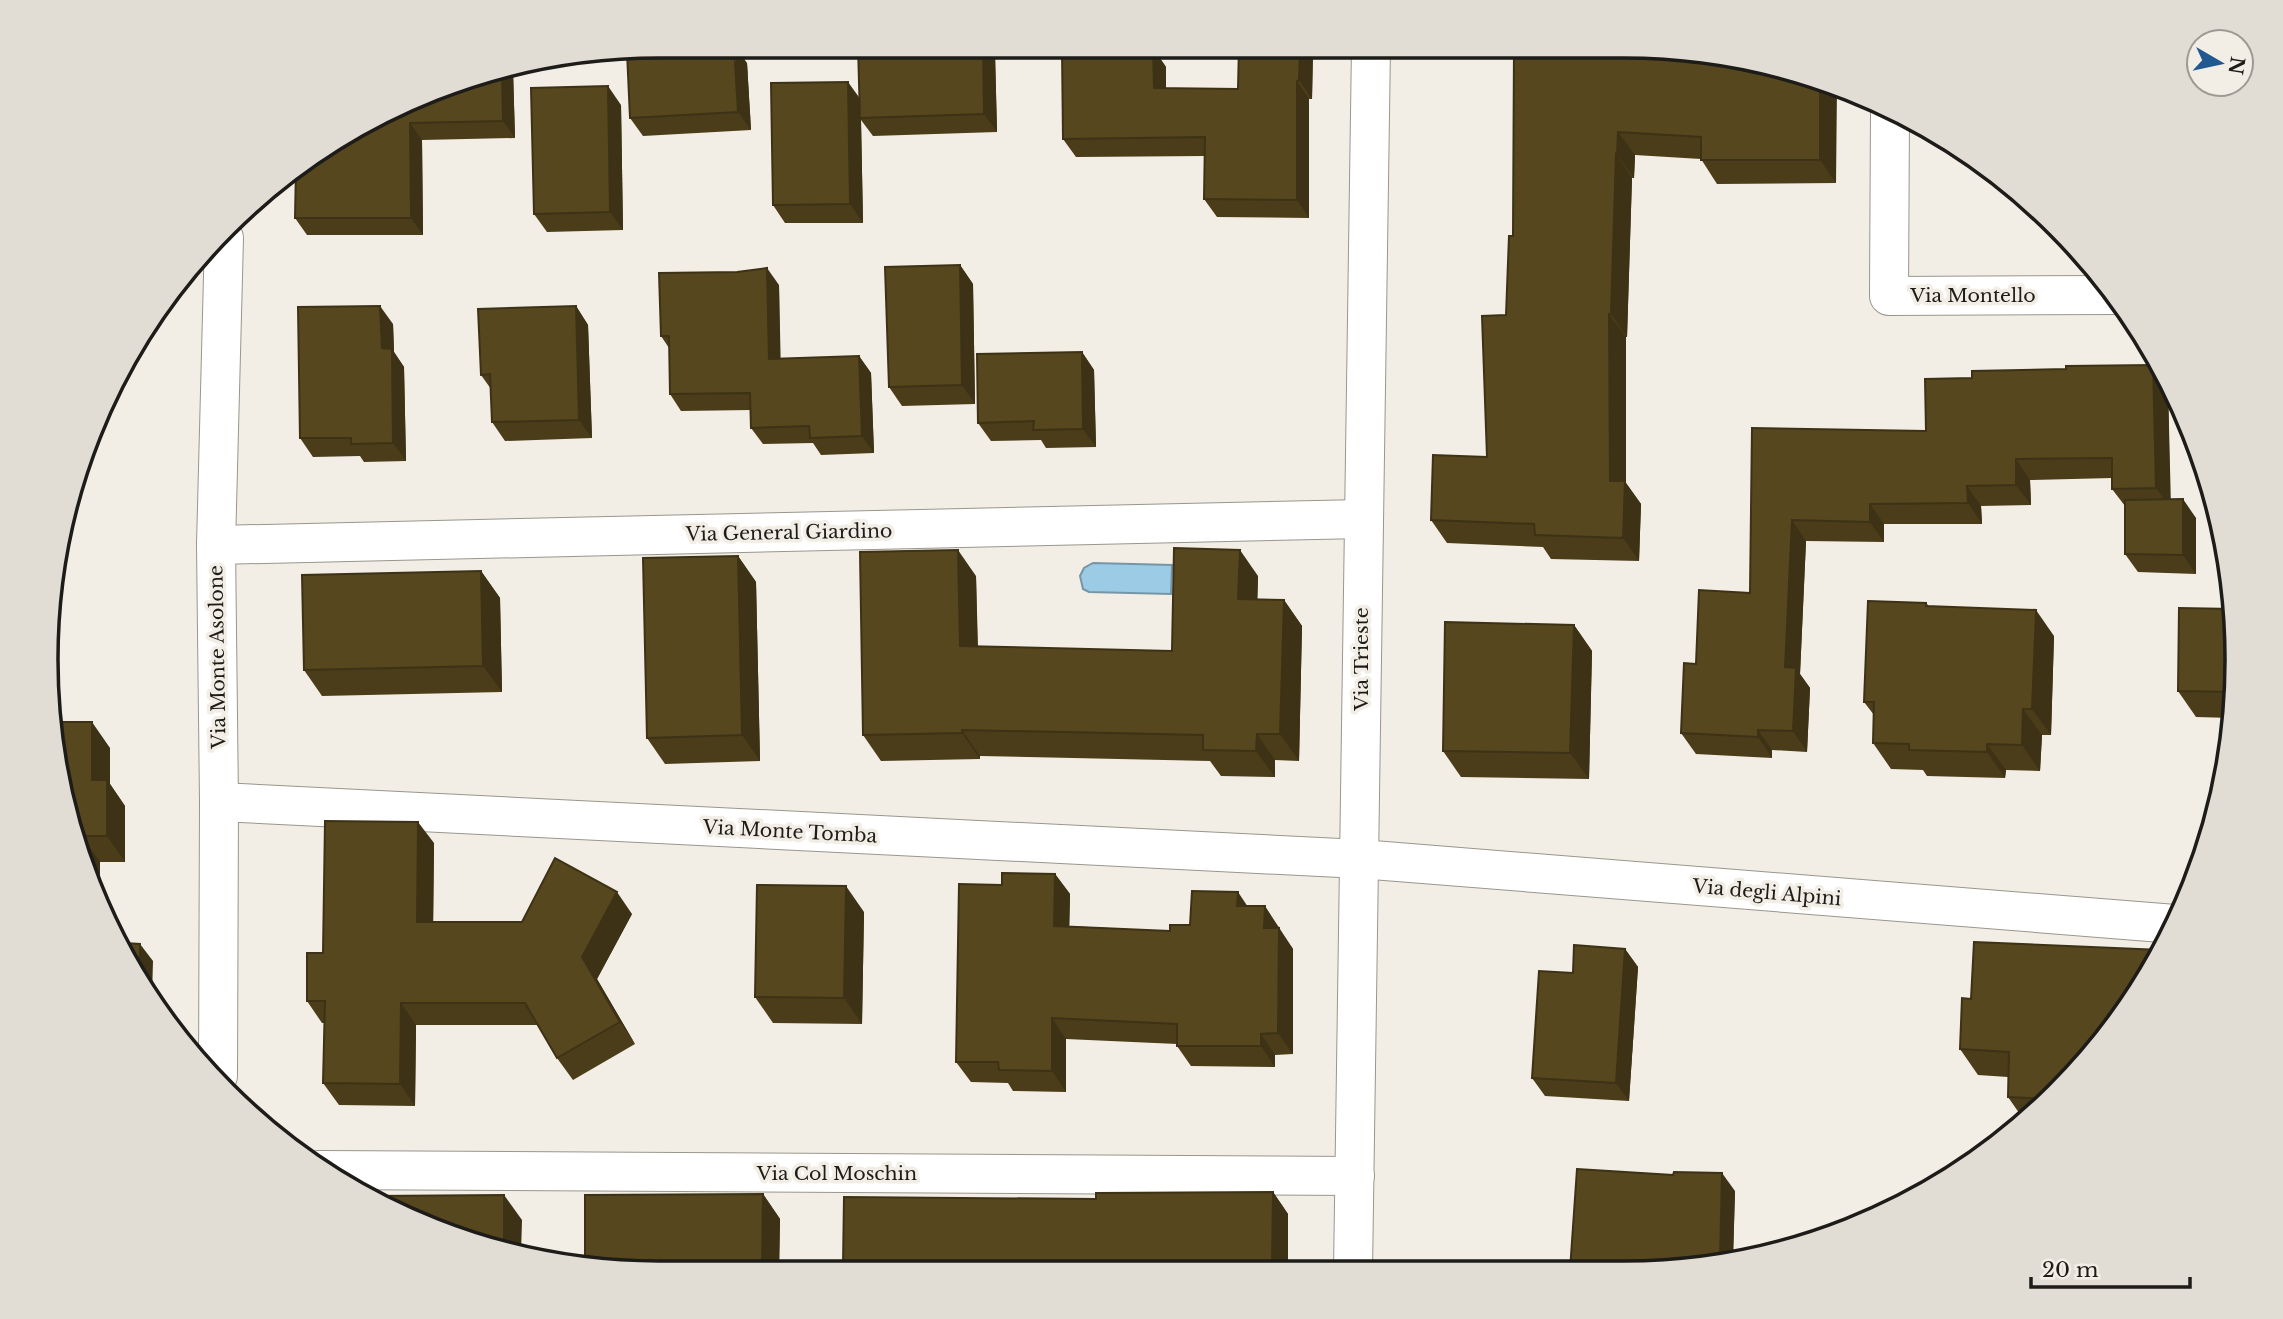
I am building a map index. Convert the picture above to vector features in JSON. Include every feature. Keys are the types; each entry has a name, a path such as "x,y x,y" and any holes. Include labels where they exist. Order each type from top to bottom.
{"street":[{"name":"Via Trieste","path":"1353,1261 1371,58"},
{"name":"Via Montello","path":"1889,120 1889,296 2102,295"},
{"name":"Via Monte Asolone","path":"218,1068 216,545 224,245"},
{"name":"Via General Giardino","path":"216,545 1362,519"},
{"name":"Via Monte Tomba","path":"219,803 1360,859"},
{"name":"Via degli Alpini","path":"1360,859 2164,923"},
{"name":"Via Col Moschin","path":"341,1170 1355,1177"}],"water":[{"path":"1093,563 1172,565 1171,594 1089,592 1083,589 1080,576 1084,568"}],"building":[{"path":"735,58 738,112 630,118 627,59"},
{"path":"858,58 983,58 984,114 860,118"},
{"path":"1062,58 1153,58 1154,88 1238,89 1239,58 1300,58 1297,81 1297,200 1204,199 1205,137 1063,139"},
{"path":"1514,58 1663,59 1702,63 1779,78 1820,91 1820,160 1701,160 1701,137 1618,132 1609,314 1610,481 1625,481 1623,538 1535,535 1534,524 1431,520 1433,455 1487,457 1482,316 1506,315 1509,236 1513,236"},
{"path":"502,79 503,121 410,123 411,218 295,218 296,180 325,159 393,120 429,104"},
{"path":"848,82 850,204 773,205 771,83"},
{"path":"608,86 610,212 534,214 531,88"},
{"path":"960,265 962,385 889,387 885,267"},
{"path":"767,268 769,359 859,356 862,436 810,438 809,426 751,428 750,393 670,394 669,336 661,336 659,273 737,272"},
{"path":"380,306 382,348 392,349 393,443 351,444 351,438 300,438 298,307"},
{"path":"576,306 579,420 492,422 490,374 481,375 478,309"},
{"path":"1082,352 1083,429 1033,430 1034,421 978,423 977,354"},
{"path":"2148,365 2153,375 2156,488 2112,489 2112,458 2016,459 2016,485 1967,486 1968,503 1870,504 1870,522 1792,520 1785,667 1796,668 1793,731 1758,730 1758,737 1681,733 1684,663 1696,664 1699,590 1750,593 1752,428 1926,431 1925,379 1972,378 1972,371 2066,369 2066,366"},
{"path":"2183,499 2183,555 2125,554 2125,500"},
{"path":"1174,548 1240,550 1238,599 1284,600 1280,734 1257,734 1256,751 1203,750 1203,735 962,730 962,733 863,735 860,552 958,550 960,646 1172,651"},
{"path":"738,556 742,735 647,738 643,558"},
{"path":"481,571 483,666 304,670 302,575"},
{"path":"1868,601 2036,610 2032,709 2023,709 2022,745 1987,744 1987,752 1909,750 1909,744 1873,743 1874,702 1864,702"},
{"path":"2179,608 2223,609 2224,692 2178,691"},
{"path":"1445,622 1574,625 1570,753 1443,751"},
{"path":"61,722 92,722 92,780 107,780 107,836 85,836 69,777"},
{"path":"325,821 418,822 417,922 522,922 555,858 617,892 582,957 620,1022 557,1058 525,1003 401,1003 400,1084 323,1083 325,1001 307,1001 307,953 323,953"},
{"path":"1002,873 1055,874 1054,926 1170,931 1170,925 1190,925 1192,891 1238,892 1237,906 1265,906 1264,928 1279,928 1278,1033 1261,1034 1261,1046 1177,1046 1177,1024 1052,1018 1052,1071 999,1070 998,1062 956,1062 959,884 1002,885"},
{"path":"757,885 846,886 844,998 755,997"},
{"path":"1974,942 2151,950 2101,1026 2035,1098 2008,1097 2009,1052 1960,1049 1962,998 1971,999"},
{"path":"129,943 140,944 140,963"},
{"path":"1574,945 1625,949 1616,1083 1532,1078 1539,971 1573,973"},
{"path":"1577,1169 1673,1175 1674,1172 1722,1173 1720,1253 1663,1260 1571,1261"},
{"path":"1273,1192 1272,1261 843,1261 844,1197 1096,1199 1096,1193"},
{"path":"763,1194 762,1261 620,1260 585,1256 585,1195"},
{"path":"504,1195 504,1241 429,1215 387,1196"}]}
